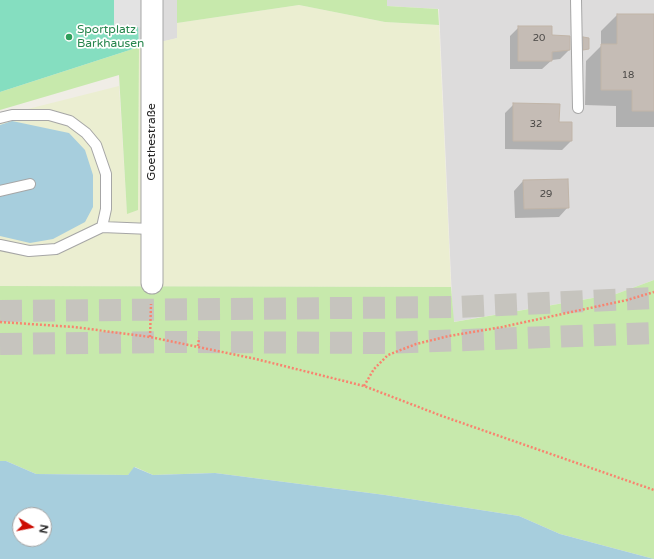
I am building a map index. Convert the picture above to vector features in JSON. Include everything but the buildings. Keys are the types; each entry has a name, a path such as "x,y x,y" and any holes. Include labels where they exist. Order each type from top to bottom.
{"street":[{"name":"Goethestraße","path":"152,0 152,283"}],"lane":[{"path":"576,0 578,108"},
{"path":"0,118 12,115 49,115 70,121 86,133 96,145 106,174 106,209 102,228"},
{"path":"0,191 30,184"},
{"path":"0,245 29,251 56,249 102,228 151,230"}],"path":[{"path":"150,337 152,283"},
{"path":"364,386 374,369 388,355 416,344 627,300 654,292"},
{"path":"0,322 74,327 150,337 198,346 364,386 442,416 654,490"},
{"path":"198,346 199,338"}],"shaded area":[{"path":"114,0 177,0 178,38 139,47 138,26"},
{"path":"114,0 155,0 155,28 114,26"},
{"path":"387,0 654,0 654,280 616,294 453,322 439,9 387,6"}],"green space":[{"name":"Sportplatz Barkhausen","path":"0,0 114,0 114,26 138,26 139,47 0,92"},
{"path":"177,0 387,0 387,6 438,9 439,25 385,22 299,5 177,23"},
{"path":"299,5 385,22 439,25 451,287 0,286 0,116 119,86 127,213 138,209 139,47 177,38 177,23"},
{"path":"139,47 138,210 127,214 119,75 0,110 0,92"},
{"path":"654,280 654,559 560,534 519,516 385,495 215,473 153,475 135,467 128,475 36,474 6,461 0,461 0,286 451,287 454,322 616,294"}],"water":[{"path":"12,121 69,133 85,150 93,175 93,207 85,222 53,239 30,243 0,236 0,125"},
{"path":"0,461 6,461 36,474 128,475 134,467 153,475 215,473 385,495 519,516 560,534 654,559 0,559"}],"tunnel":[{"path":"0,311 458,307 654,298"},
{"path":"0,344 175,342 385,343 654,333"}],"place":[{"name":"Sportplatz Barkhausen","path":"69,37"}]}
